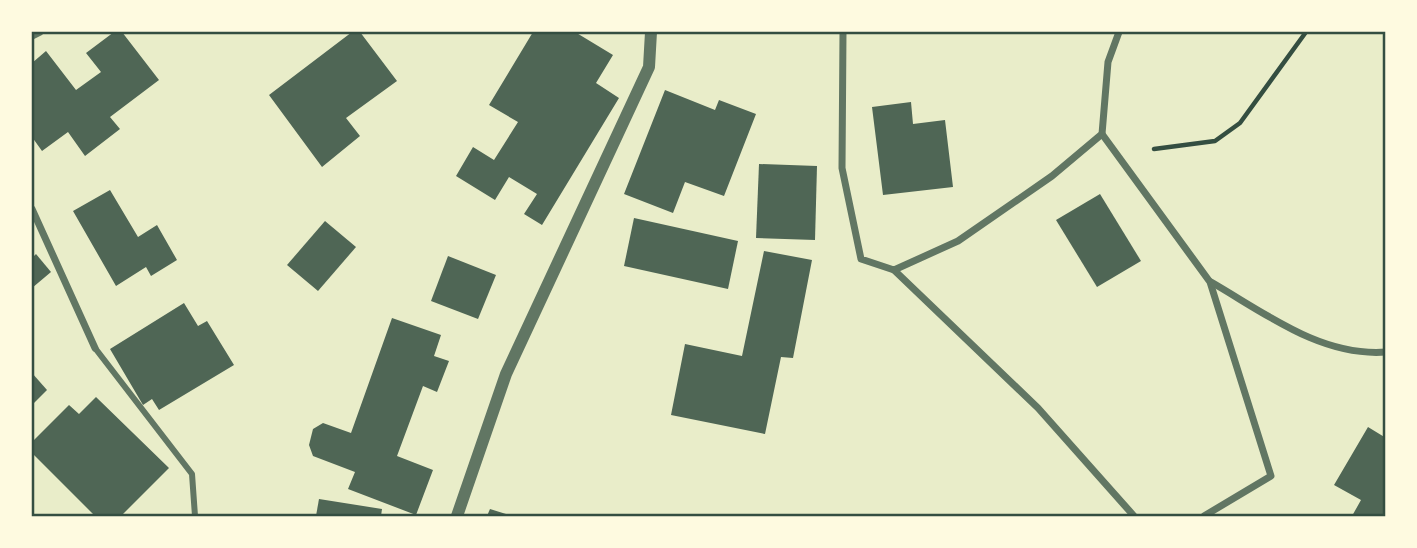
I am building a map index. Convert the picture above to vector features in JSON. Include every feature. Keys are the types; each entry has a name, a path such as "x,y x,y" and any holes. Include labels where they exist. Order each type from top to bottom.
{"street":[{"path":"32,36 40,32"},
{"path":"457,516 506,374 649,67 652,32"},
{"path":"844,32 842,168 861,259 894,270 1038,408 1134,516"},
{"path":"1119,32 1108,62 1102,134 1210,282 1271,475 1204,516"},
{"path":"894,270 958,241 1052,176 1102,134"},
{"path":"32,209 95,348 192,474 195,516"},
{"path":"1210,282 1294,330 1334,348 1385,352"}],"path":[{"path":"1119,157 1139,150 1215,141 1240,122 1306,32"}],"building":[{"path":"114,32 122,32 159,80 110,117 120,129 85,156 68,132 42,151 32,137 32,63 46,51 76,90 101,72 86,53"},
{"path":"352,32 360,32 397,81 346,118 360,136 322,167 269,95"},
{"path":"533,32 575,32 613,55 596,83 619,98 542,225 524,214 537,194 509,177 495,200 456,176 473,147 494,160 518,122 489,105"},
{"path":"665,90 715,110 719,100 756,114 724,196 685,182 673,213 624,194"},
{"path":"911,102 913,124 945,120 953,187 883,195 872,107"},
{"path":"759,164 817,166 815,240 756,238"},
{"path":"110,190 138,237 157,225 177,260 151,276 146,267 116,286 73,211"},
{"path":"1100,194 1141,261 1097,287 1056,220"},
{"path":"634,218 738,241 728,289 624,266"},
{"path":"325,221 356,247 318,291 287,265"},
{"path":"764,251 812,260 793,358 781,357 765,434 671,415 685,344 742,356"},
{"path":"36,254 51,272 32,288 32,258"},
{"path":"448,256 496,275 478,319 431,301"},
{"path":"184,303 198,326 207,321 234,365 159,410 152,399 143,405 110,349"},
{"path":"392,318 441,335 434,356 449,361 437,392 423,386 397,456 433,470 416,515 348,489 355,472 313,456 309,445 313,429 323,423 351,433"},
{"path":"32,373 47,390 32,405"},
{"path":"96,397 169,468 121,516 95,516 32,453 32,442 69,405 79,414"},
{"path":"1368,427 1386,438 1386,516 1352,516 1361,500 1334,485"},
{"path":"319,499 382,509 381,516 316,516"},
{"path":"490,509 512,516 487,516"}]}
